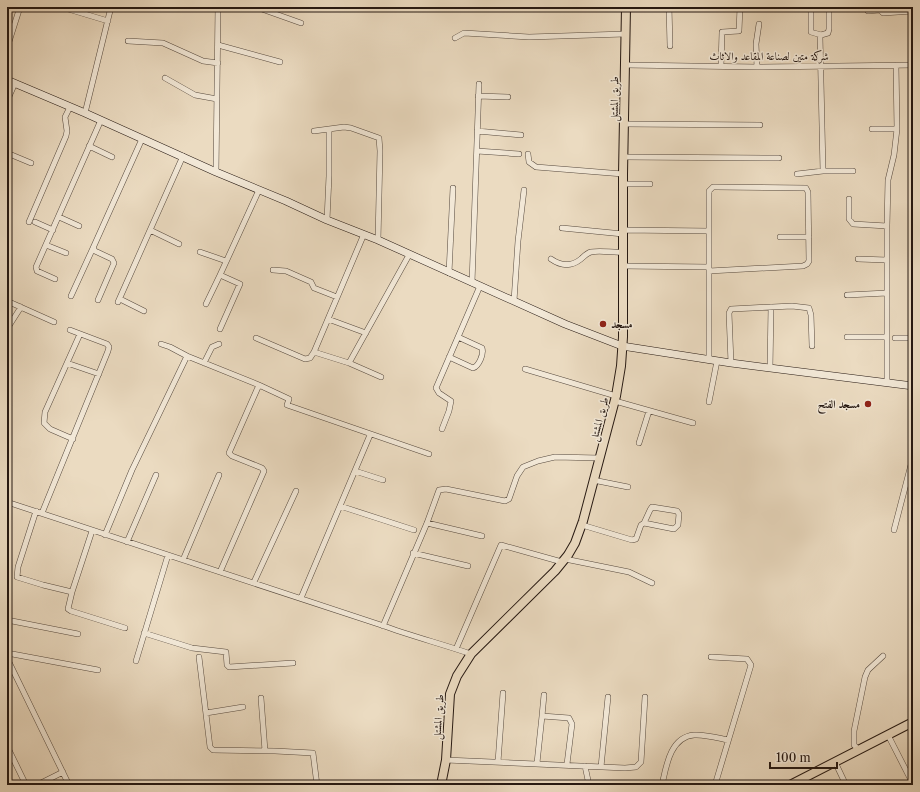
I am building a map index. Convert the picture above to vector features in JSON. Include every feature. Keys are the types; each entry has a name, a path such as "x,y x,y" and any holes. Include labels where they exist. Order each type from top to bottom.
{"main road":[{"name":"طريق المشتل","path":"440,785 446,760 449,702 451,690 457,676 471,654 555,571 574,543 582,525 616,399 620,378 622,346 626,7"},
{"path":"7,80 327,220 378,240 472,283 622,346 709,360 913,386"},
{"path":"790,785 913,722"}],"street":[{"path":"7,48 20,7"},
{"path":"85,113 111,7"},
{"path":"216,172 218,7"},
{"path":"256,7 301,23"},
{"path":"670,7 670,46"},
{"path":"721,66 722,32 740,31 740,7"},
{"path":"811,10 811,32 821,35 828,33 829,7"},
{"path":"68,9 108,21"},
{"path":"868,11 880,10 883,13 913,11"},
{"path":"757,67 756,44 758,24"},
{"path":"455,38 464,32 529,37 625,34"},
{"path":"821,35 823,171"},
{"path":"128,41 162,43 203,61 218,62"},
{"path":"218,45 280,62"},
{"name":"شركة متين لصناعة المقاعد والاثاث","path":"626,65 757,67 913,65"},
{"path":"887,383 888,180 894,155 897,129 896,65"},
{"path":"165,78 195,94 218,99"},
{"path":"7,101 15,83"},
{"path":"472,283 479,84"},
{"path":"478,96 508,97"},
{"path":"29,222 66,136 67,130 65,117 70,107"},
{"path":"55,279 38,272 36,269 101,120"},
{"path":"625,124 760,125"},
{"path":"314,131 351,128 379,138 378,240"},
{"path":"872,129 897,129"},
{"path":"327,220 329,130"},
{"path":"477,131 522,135"},
{"path":"71,296 142,138"},
{"path":"89,146 112,157"},
{"path":"477,151 519,154"},
{"path":"7,152 31,163"},
{"path":"528,154 529,162 536,167 623,174"},
{"path":"144,310 119,300 183,156"},
{"path":"624,157 779,158"},
{"path":"797,174 823,171 853,171"},
{"path":"623,184 650,184"},
{"path":"623,266 709,269 803,266 809,261 808,192 804,188 713,187 709,193 709,231 709,269 709,360"},
{"path":"449,273 452,188"},
{"path":"206,304 259,190"},
{"path":"514,301 518,241 524,190"},
{"path":"849,199 849,220 853,224 887,226"},
{"path":"59,216 79,226"},
{"path":"35,222 53,230"},
{"path":"562,228 623,232 709,231"},
{"path":"150,230 179,244"},
{"path":"256,338 305,359 310,358 314,352 364,234"},
{"path":"780,237 809,237"},
{"path":"46,245 66,253"},
{"path":"93,248 95,251 112,258 114,263 98,300"},
{"path":"200,252 226,261"},
{"path":"551,259 558,264 567,265 579,261 587,254 592,252 623,252"},
{"path":"349,363 409,255"},
{"path":"858,259 887,260"},
{"path":"273,270 286,271 311,282 314,288 337,298"},
{"path":"220,274 240,284 220,329"},
{"path":"442,429 451,401 439,393 436,388 480,286"},
{"path":"847,295 887,293"},
{"path":"7,301 54,322"},
{"path":"731,363 730,311 734,308 797,306 809,308 811,314 812,346"},
{"path":"7,330 21,307"},
{"path":"770,368 771,307"},
{"path":"328,319 366,333"},
{"path":"42,514 109,347 107,344 70,330"},
{"path":"73,438 50,429 44,423 46,412 80,334"},
{"path":"847,337 888,337"},
{"path":"449,357 475,368 482,354 482,348 458,338"},
{"path":"895,338 913,338"},
{"path":"162,344 186,356 259,385 289,399 287,405 370,435 429,454"},
{"path":"204,363 212,347 219,344"},
{"path":"314,352 349,363 381,377"},
{"path":"105,535 132,470 186,356"},
{"path":"709,402 717,361"},
{"path":"67,363 99,374"},
{"path":"525,369 648,411 693,423"},
{"path":"220,572 264,471 262,468 232,456 229,453 259,385"},
{"path":"639,443 648,411"},
{"path":"301,598 370,435"},
{"path":"894,530 913,457"},
{"path":"383,626 427,523 438,492 442,489 506,501 509,499 517,476 524,467 528,465 549,458 599,458"},
{"path":"355,471 383,480"},
{"path":"127,542 156,475"},
{"path":"183,560 219,475"},
{"path":"593,480 628,487"},
{"path":"254,582 296,491"},
{"path":"7,502 471,654"},
{"path":"340,506 414,530"},
{"path":"582,525 632,540 636,539 641,525 644,523 652,507 677,511 679,514 678,525 674,529 644,523"},
{"path":"36,511 18,567 17,577 72,592"},
{"path":"427,523 482,536"},
{"path":"92,531 68,609 125,628"},
{"path":"456,648 501,545 563,561 630,572 652,583"},
{"path":"413,553 468,566"},
{"path":"136,661 168,555"},
{"path":"7,620 78,634"},
{"path":"144,633 192,648 226,652 227,664 229,667 293,663"},
{"path":"7,653 98,670"},
{"path":"711,656 748,659 751,665 715,785"},
{"path":"858,749 854,745 854,730 865,677 868,670 883,656"},
{"path":"199,657 210,747 213,750 313,753 317,785"},
{"path":"7,658 69,785"},
{"path":"7,673 13,670"},
{"path":"498,762 504,694"},
{"path":"537,763 544,695"},
{"path":"601,767 608,697"},
{"path":"446,760 568,764 625,768 636,767 640,762 645,697"},
{"path":"261,698 265,751"},
{"path":"206,713 243,707"},
{"path":"542,716 569,718 571,721 572,724 568,764"},
{"path":"662,785 669,756 678,743 684,738 694,735 728,740"},
{"path":"888,735 913,784"},
{"path":"7,746 26,785"},
{"path":"835,762 846,785"},
{"path":"585,766 589,785"},
{"path":"37,785 63,772"}],"place":[{"name":"مسجد","path":"603,324"},
{"name":"مسجد الفتح","path":"868,404"}]}
